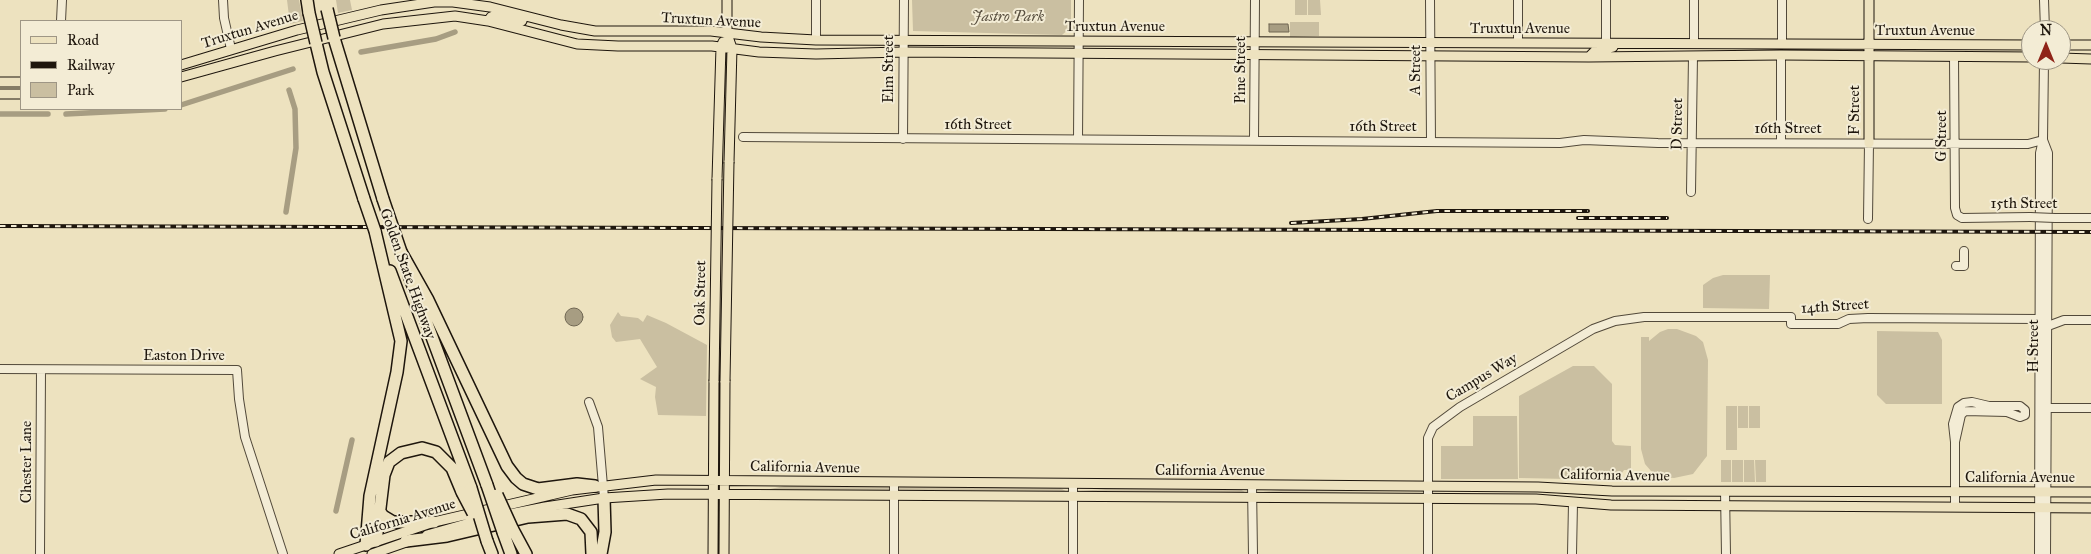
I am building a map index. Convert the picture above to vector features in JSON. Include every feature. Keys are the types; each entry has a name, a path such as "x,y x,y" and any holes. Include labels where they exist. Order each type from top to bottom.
{"highway":[{"name":"Golden State Highway","path":"307,0 323,72 395,299 466,490"},
{"name":"Golden State Highway","path":"327,5 334,38 382,199 401,252 422,300 474,451 507,530"},
{"path":"372,549 370,496 400,354 395,299"},
{"path":"422,300 507,466 516,478 529,487 538,489 577,484 598,486"},
{"path":"372,549 383,482 389,462 401,452 414,448 428,449 443,457 452,468 466,490 492,554"},
{"path":"602,554 605,532 604,498"},
{"path":"378,509 383,516 393,522 434,522"},
{"path":"406,541 447,536 528,517 563,514 576,516 591,532 592,554"},
{"path":"507,530 511,554"},
{"path":"507,530 526,554"}],"main road":[{"name":"Oak Street","path":"724,554 725,381 732,48 727,34 727,0"},
{"name":"F Street","path":"1869,143 1870,0"},
{"name":"Truxtun Avenue","path":"182,65 297,30 381,10 434,1 490,7 561,25 596,31 688,31 816,40 2021,45"},
{"path":"488,21 491,16 496,15 574,34 596,31"},
{"name":"Truxtun Avenue","path":"182,77 275,50 399,22 455,16 488,21 578,44 720,47 816,54 904,52 1430,57 1781,55 2021,57"},
{"name":"Oak Street","path":"713,554 720,47 727,34"},
{"path":"1677,56 1690,49 1694,43"},
{"path":"1693,56 1695,52 1709,43"},
{"path":"1589,57 1595,51 1611,49 1616,44"},
{"path":"2071,45 2091,45"},
{"path":"182,71 226,57 231,49"},
{"path":"2071,58 2091,59"},
{"path":"0,82 20,82"},
{"path":"0,94 20,94"},
{"name":"California Avenue","path":"372,549 434,522 598,486 656,480 1725,491 2091,492"},
{"name":"California Avenue","path":"339,554 406,541 480,520 583,501 648,494 1536,499 1573,503 1725,506 2091,508"},
{"path":"528,517 571,507 583,501"}],"street":[{"path":"60,20 62,0"},
{"path":"223,0 224,18 231,49"},
{"path":"816,0 816,40"},
{"name":"Elm Street","path":"903,139 904,0"},
{"path":"1078,139 1079,0"},
{"name":"Pine Street","path":"1254,140 1255,0"},
{"name":"A Street","path":"1430,0 1431,141"},
{"path":"1518,0 1518,43"},
{"path":"1606,0 1606,44"},
{"path":"1694,0 1694,43"},
{"path":"1782,0 1782,44"},
{"path":"2044,0 2044,20"},
{"path":"1781,55 1781,142"},
{"name":"D Street","path":"1691,192 1693,56"},
{"name":"G Street","path":"1954,57 1955,208 1957,214"},
{"name":"H Street","path":"2039,554 2042,508 2039,408 2040,153 2043,140 2044,70"},
{"name":"16th Street","path":"743,137 1560,143 1584,140 1692,143 2023,144 2043,140"},
{"name":"H Street","path":"2042,492 2048,360 2048,153 2043,140"},
{"name":"F Street","path":"1868,219 1869,143"},
{"name":"16th Street","path":"2023,144 2033,147 2040,153"},
{"name":"15th Street","path":"1957,214 1962,218 2091,218"},
{"path":"1956,266 1964,266 1964,251"},
{"path":"2048,311 2070,319 2091,320"},
{"name":"14th Street","path":"1611,322 1644,317 1791,316 1791,324 1838,324 1848,319 1868,318 2039,319"},
{"path":"2039,319 2043,325 2048,360"},
{"path":"2048,326 2070,319"},
{"name":"Campus Way","path":"1428,499 1428,438 1433,426 1460,407 1581,335 1611,322"},
{"name":"Easton Drive","path":"0,369 238,370 239,399 245,437 283,554"},
{"name":"Chester Lane","path":"40,554 42,370"},
{"path":"588,402 598,427 598,486 604,498"},
{"path":"1955,442 1961,415 1964,411 2007,412 2020,417 2025,415 2025,410 2020,406 1964,403 1956,410 1953,421 1955,442 1955,507"},
{"path":"2039,408 2091,408"},
{"path":"894,483 894,554"},
{"path":"1073,484 1073,554"},
{"path":"1252,485 1253,554"},
{"path":"1725,491 1726,554"},
{"path":"1428,499 1428,554"},
{"path":"1572,554 1573,503"},
{"name":"H Street","path":"2042,508 2046,554"}],"green space":[{"path":"287,0 299,0 303,21 290,24"},
{"path":"336,0 350,0 352,10 338,13"},
{"name":"Jastro Park","path":"912,0 1071,0 1071,27 1062,35 913,31"},
{"path":"1295,0 1307,0 1307,15 1295,15"},
{"path":"1308,0 1320,0 1321,15 1308,15"},
{"path":"1290,22 1319,22 1319,36 1290,37"},
{"path":"1723,275 1770,275 1769,309 1703,308 1703,285 1713,278"},
{"path":"618,312 621,316 638,318 643,322 647,315 707,345 706,416 658,415 655,397 656,387 640,379 657,367 640,339 616,342 612,337 610,325"},
{"path":"1668,329 1677,329 1696,336 1703,342 1708,360 1707,456 1693,474 1674,478 1665,477 1651,471 1645,464 1641,449 1641,337 1649,337 1649,341 1660,332"},
{"path":"1877,331 1938,332 1942,340 1942,404 1886,404 1877,395"},
{"path":"1573,366 1594,366 1612,384 1612,441 1615,445 1631,446 1631,470 1624,470 1617,480 1519,478 1519,396"},
{"path":"1726,406 1737,406 1737,450 1726,450"},
{"path":"1738,406 1748,406 1748,428 1738,428"},
{"path":"1749,406 1760,406 1760,428 1749,428"},
{"path":"1473,416 1517,416 1518,479 1441,479 1441,446 1473,446"},
{"path":"1721,460 1731,460 1731,482 1721,482"},
{"path":"1732,460 1743,460 1743,482 1732,482"},
{"path":"1744,460 1754,460 1755,482 1744,482"},
{"path":"1755,460 1766,460 1766,482 1756,482"},
{"path":"784,486 1060,488 1066,491 766,490"},
{"path":"1118,488 1238,488 1245,492 1080,491"},
{"path":"1289,489 1364,489 1417,491 1262,492"}],"shaded area":[{"path":"1269,24 1288,24 1289,32 1269,32"},
{"path":"570,308 578,308 583,313 581,324 570,326 565,321 565,313"}],"waterway":[{"path":"361,52 436,39 455,32"},
{"path":"182,105 293,69"},
{"path":"286,212 296,148 295,109 289,90"},
{"path":"66,114 145,110"},
{"path":"0,114 48,114"},
{"path":"336,511 352,440"}],"railway":[{"path":"1291,223 1362,219 1437,211 1588,211"},
{"path":"1578,218 1667,218"},
{"path":"0,226 2091,232"}]}
